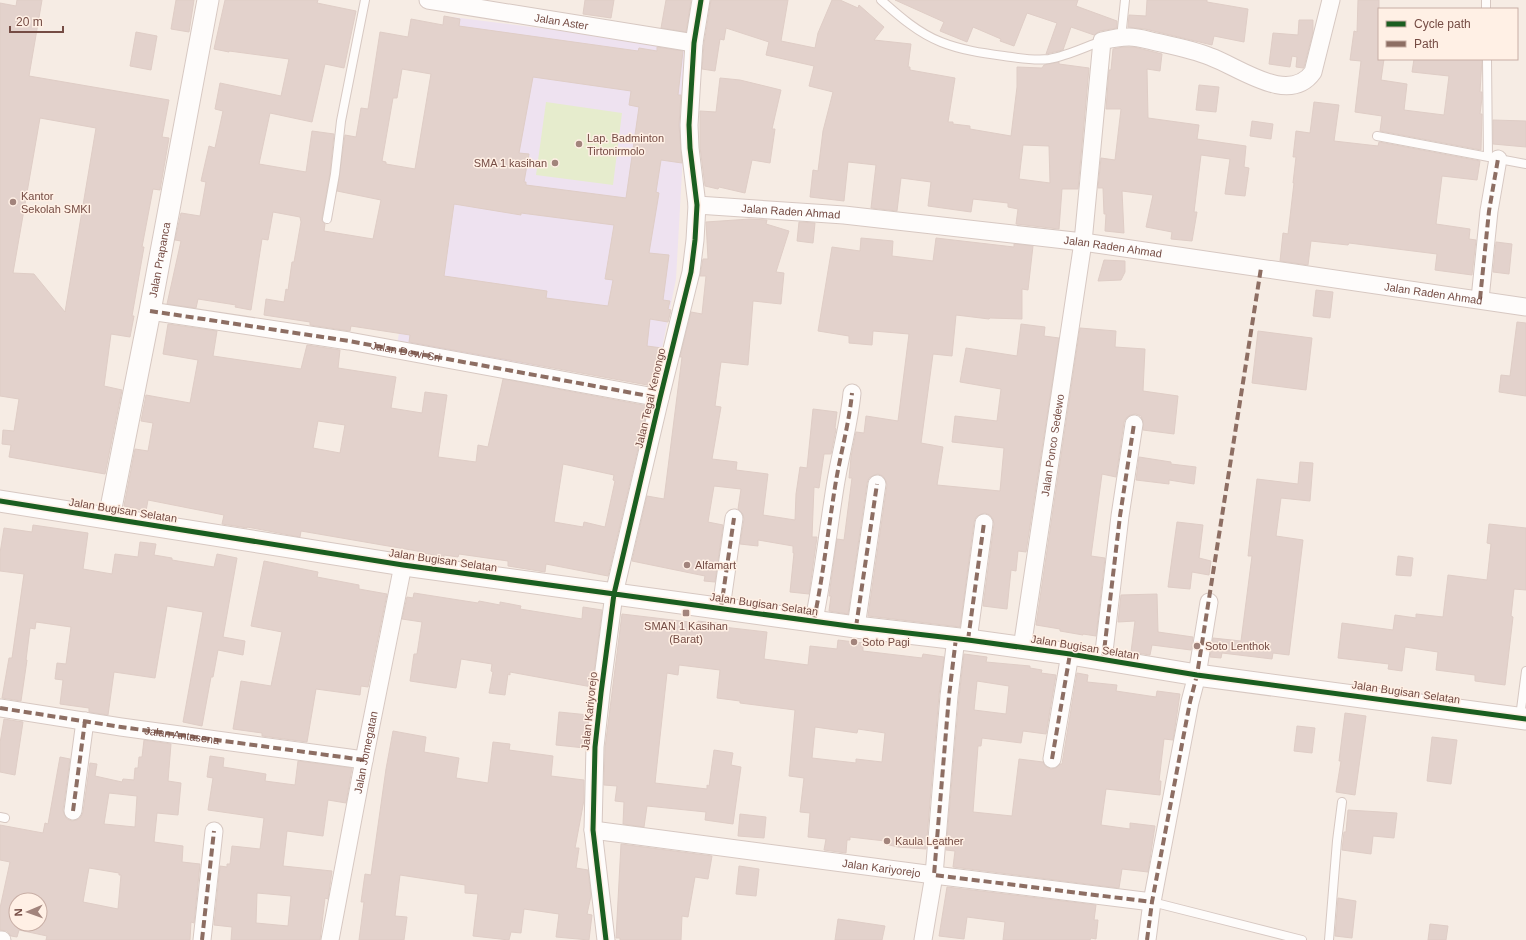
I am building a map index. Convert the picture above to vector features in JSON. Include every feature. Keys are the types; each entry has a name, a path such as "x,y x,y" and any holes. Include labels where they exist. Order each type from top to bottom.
{"street":[{"name":"Jalan Prapanca","path":"109,518 150,311 208,0"},
{"name":"Jalan Aster","path":"428,0 694,43"},
{"name":"Jalan Tegal Kenongo","path":"614,594 691,272 697,205 690,148 689,125 694,43 701,0"},
{"path":"1101,50 1121,38 1132,38 1180,48 1212,57 1259,80 1276,85 1293,85 1305,81 1313,72 1331,0"},
{"name":"Jalan Ponco Sedewo","path":"1022,648 1083,242 1101,50"},
{"path":"1480,299 1493,158"},
{"name":"Jalan Raden Ahmad","path":"697,205 844,215 1083,242 1480,299 1526,307"},
{"name":"Jalan Dewi Sri","path":"150,311 349,341 660,398"},
{"path":"814,620 822,583 835,486 852,393"},
{"path":"1103,660 1120,516 1134,424"},
{"path":"856,627 877,484"},
{"name":"Jalan Bugisan Selatan","path":"0,501 403,565 814,620 856,627 962,639 1070,654 1197,675 1523,718"},
{"path":"720,608 734,518"},
{"path":"984,523 962,639 944,758 934,875 1152,902"},
{"name":"Jalan Jomegatan","path":"330,940 403,565"},
{"name":"Jalan Kariyorejo","path":"614,594 595,747 593,830 934,875 924,940"},
{"path":"1147,940 1152,902 1190,702 1197,675 1209,602"},
{"path":"1052,759 1070,654"},
{"name":"Jalan Antasena","path":"0,708 364,760"},
{"path":"73,811 85,721"},
{"path":"593,830 606,940"},
{"path":"202,940 214,831"}],"lane":[{"path":"327,219 335,174 341,121 365,0"},
{"path":"881,0 904,21 922,32 940,42 966,50 1029,60 1040,60 1101,50"},
{"path":"1121,38 1125,0"},
{"path":"1488,60 1493,158"},
{"path":"1377,136 1526,164"},
{"path":"1523,718 1526,671"},
{"path":"1329,940 1337,841 1342,802"},
{"path":"1152,902 1302,940"}],"shaded area":[{"name":"SMA 1 kasihan","path":"452,17 689,47 676,279 655,383 397,345"}],"green space":[{"name":"Lap. Badminton Tirtonirmolo","path":"546,102 622,113 613,185 536,175"}],"building":[{"path":"17,0 42,0 29,76 169,100 162,137 169,138 160,190 153,189 142,247 144,247 132,316 134,316 130,337 111,334 104,386 122,390 105,474 9,457 11,445 2,444 3,430 14,431 19,399 0,396 0,3 16,6","holes":["40,118 96,128 65,312 34,274 13,273"]},
{"path":"176,0 194,0 189,32 171,29"},
{"path":"225,0 318,0 317,3 356,11 344,68 325,64 312,122 270,113 259,164 306,172 312,131 334,134 330,173 322,218 322,221 325,224 324,231 373,239 381,200 337,191 345,135 356,137 361,108 368,109 380,32 408,37 411,19 443,25 444,16 460,19 459,26 638,51 639,48 657,51 657,47 683,51 678,95 681,95 679,125 682,163 661,160 656,192 659,193 649,253 669,255 663,300 670,301 668,309 671,310 668,322 650,319 647,346 662,348 653,386 409,342 410,335 351,326 350,331 310,325 310,322 264,315 266,299 284,302 286,289 288,290 292,262 294,262 301,222 300,217 273,212 268,240 262,239 251,310 235,307 236,305 198,299 196,308 167,304 181,241 175,240 181,213 200,216 206,182 201,181 209,146 215,148 223,111 215,109 220,83 281,96 289,59 214,49","holes":["402,69 431,74 415,169 386,164 386,162 382,161 393,98 397,98","533,77 631,91 629,105 639,107 626,198 526,185 526,182 524,182 529,154 519,153","454,204 521,215 521,213 614,225 605,279 613,280 608,306 546,298 547,291 444,276"]},
{"path":"585,0 614,0 611,18 583,14"},
{"path":"666,0 691,0 686,32 661,28"},
{"path":"711,0 788,0 781,41 815,48 818,33 832,0 840,0 858,8 859,5 884,27 874,40 911,44 908,67 910,67 910,70 955,78 948,122 970,126 970,129 1011,136 1017,87 1017,67 1042,68 1044,65 1059,62 1059,64 1089,68 1078,189 1062,189 1059,229 1016,224 1018,209 1008,207 1008,203 973,199 971,212 928,206 931,182 901,178 897,211 871,208 876,165 848,162 844,201 810,197 813,170 818,171 823,131 833,92 809,86 814,66 766,55 769,42 726,28 724,40 720,39 715,71 702,69 704,44","holes":["1023,145 1049,146 1050,183 1019,179"]},
{"path":"895,0 1078,0 1076,6 1117,21 1117,28 1100,31 1094,35 1071,27 1063,50 1046,54 1057,23 1027,13 1014,46 1000,41 1001,39 973,27 967,42 940,31 944,22"},
{"path":"1147,0 1207,0 1207,2 1248,9 1244,42 1214,36 1212,45 1145,29 1128,27 1129,15 1146,16"},
{"path":"1358,0 1379,0 1378,60 1384,60 1381,80 1407,84 1404,110 1444,115 1449,76 1412,72 1414,60 1482,60 1480,92 1482,92 1480,114 1482,114 1481,150 1380,131 1382,116 1355,112 1361,61 1350,60 1354,31 1357,32"},
{"path":"1299,20 1313,20 1313,32 1304,67 1296,67 1297,57 1292,56 1290,67 1269,64 1273,33 1298,35"},
{"path":"136,32 157,36 151,70 130,66"},
{"path":"1134,47 1162,54 1160,71 1147,69 1148,118 1199,125 1197,139 1246,146 1244,167 1249,168 1245,196 1225,194 1230,159 1201,155 1194,212 1197,212 1192,241 1171,239 1172,232 1146,227 1153,195 1122,191 1124,233 1105,231 1106,214 1104,214 1103,188 1098,188 1101,158 1115,160 1121,109 1106,109 1109,70 1111,70 1113,49"},
{"path":"720,78 740,80 781,90 772,129 775,129 770,163 752,160 745,193 719,187 718,189 705,186 700,147 700,111 716,112"},
{"path":"1199,85 1219,87 1216,112 1196,110"},
{"path":"1314,102 1339,105 1334,141 1378,146 1379,142 1480,161 1477,180 1442,176 1436,224 1470,229 1469,239 1476,240 1472,275 1435,270 1437,254 1349,243 1348,245 1311,241 1308,265 1280,261 1283,233 1288,234 1294,183 1296,157 1293,157 1296,131 1310,133"},
{"path":"1493,120 1526,121 1526,147 1493,144"},
{"path":"1252,121 1273,124 1271,139 1250,136"},
{"path":"750,219 767,220 766,224 789,231 776,272 784,273 781,304 753,301 748,365 721,362 715,406 721,407 712,459 737,462 736,470 768,474 763,515 795,520 796,494 800,467 807,468 813,409 837,412 836,429 831,454 824,454 819,488 814,487 812,537 817,537 809,594 790,592 794,553 793,546 758,540 758,546 740,544 744,519 743,514 738,509 741,489 714,486 708,522 723,525 715,582 704,581 705,576 632,561 647,496 664,499 682,357 680,357 691,312 702,314 706,276 700,276 703,259 708,259 706,222"},
{"path":"799,222 815,223 813,243 797,241"},
{"path":"861,238 893,241 892,256 933,261 936,238 1014,247 1014,244 1033,246 1028,290 1022,289 1022,319 989,319 956,315 952,356 933,354 921,443 943,447 937,485 1000,491 1004,448 952,442 955,416 997,421 1001,389 960,382 966,348 1017,356 1021,324 1045,327 1044,336 1059,338 1026,552 1018,551 1016,571 1011,570 1007,609 983,606 994,524 990,515 985,513 981,514 976,517 974,522 960,627 868,616 887,485 883,476 878,474 869,478 867,483 848,614 829,611 831,596 829,596 837,539 844,540 852,478 849,478 851,457 856,432 864,433 866,416 898,421 909,334 873,331 872,345 849,343 849,336 818,331 832,247 860,251"},
{"path":"1496,242 1512,244 1509,274 1493,272"},
{"path":"1104,260 1125,261 1125,272 1121,280 1098,281"},
{"path":"1316,290 1333,292 1330,318 1313,316"},
{"path":"1517,322 1526,323 1526,396 1499,392 1501,375 1510,376"},
{"path":"168,324 217,331 213,356 301,369 307,345 340,350 338,368 396,377 391,408 422,413 425,392 447,395 438,457 476,462 478,445 488,447 503,379 648,406 608,576 546,564 545,572 508,566 508,561 459,554 458,557 444,555 444,557 301,531 300,537 222,524 224,515 148,500 146,511 124,506 135,449 148,451 153,423 141,421 146,395 190,403 198,360 163,354","holes":["318,421 345,425 340,453 313,448","563,464 614,475 613,480 615,481 605,527 584,522 583,527 554,522"]},
{"path":"1080,328 1116,331 1115,347 1145,349 1143,391 1178,396 1174,434 1143,430 1143,421 1141,416 1136,414 1130,415 1124,422 1116,477 1102,474 1091,556 1105,558 1096,636 1060,631 1060,629 1036,625"},
{"path":"1258,331 1312,338 1306,390 1252,383"},
{"path":"1139,457 1171,462 1171,464 1196,467 1194,484 1169,480 1169,484 1136,480"},
{"path":"1300,462 1313,463 1310,501 1281,498 1276,536 1303,540 1289,655 1273,653 1272,659 1222,653 1221,658 1210,657 1213,638 1241,641 1252,556 1248,556 1257,479 1298,484"},
{"path":"1177,522 1203,525 1199,558 1211,561 1209,575 1192,572 1190,589 1168,587"},
{"path":"1489,524 1526,528 1526,590 1514,589 1511,616 1513,617 1505,685 1475,681 1475,675 1436,670 1438,652 1405,647 1402,671 1388,669 1389,664 1338,658 1342,623 1393,630 1395,615 1416,618 1416,614 1443,617 1448,575 1487,580 1491,544 1487,543"},
{"path":"33,525 88,533 83,569 112,574 115,554 138,557 140,542 156,544 154,555 172,558 172,560 214,567 217,554 237,558 223,637 245,641 243,655 218,650 213,677 211,677 202,726 183,722 203,612 167,606 155,678 114,672 108,715 89,712 89,708 60,704 63,680 55,679 57,663 66,664 71,627 36,622 35,629 30,628 21,701 2,698 9,658 12,658 24,574 0,571 0,553 4,528 32,532"},
{"path":"1398,556 1413,558 1411,576 1396,575"},
{"path":"264,561 318,572 317,577 359,585 359,589 387,594 368,687 361,686 360,695 316,689 307,742 262,736 262,733 233,729 241,681 271,686 282,632 251,626"},
{"path":"414,593 478,603 479,601 500,605 500,602 521,606 520,609 582,619 583,607 602,610 592,687 510,672 510,675 508,674 505,695 489,693 493,672 491,671 492,664 461,659 456,688 410,681 414,654 417,654 422,622 402,619 407,597 413,598"},
{"path":"1157,594 1158,632 1193,637 1191,650 1152,645 1150,655 1131,652 1135,621 1118,622 1121,595"},
{"path":"622,614 698,623 698,621 723,624 723,627 767,632 764,659 808,665 810,646 837,649 838,640 863,643 863,651 922,658 923,654 944,657 939,695 926,849 898,847 885,844 885,841 850,837 850,840 847,840 846,853 824,850 826,839 808,837 810,813 800,812 804,778 789,776 795,710 740,703 740,701 717,698 720,670 679,665 678,675 667,673 655,783 707,789 707,785 709,786 714,750 733,753 731,765 741,767 733,824 705,820 706,812 647,806 644,827 623,824 624,802 615,801 617,786 604,785 605,748","holes":["815,727 857,733 858,729 885,733 882,762 856,759 856,763 812,758"]},
{"path":"964,654 987,657 986,662 1030,666 1030,668 1042,670 1041,673 1056,675 1046,734 1023,731 1021,743 982,738 981,746 978,746 973,812 1012,816 1019,759 1043,762 1045,766 1051,769 1062,764 1077,673 1088,675 1087,682 1117,685 1116,691 1156,697 1157,691 1180,694 1173,740 1164,739 1159,781 1161,781 1160,795 1106,789 1101,825 1130,829 1130,823 1155,826 1148,872 1122,869 1119,888 953,867 955,851 946,850","holes":["977,681 1009,686 1006,714 974,710"]},
{"path":"559,712 589,715 585,748 556,745"},
{"path":"1345,713 1366,716 1355,795 1336,792 1341,761 1339,761"},
{"path":"4,719 23,722 15,775 0,772 0,743"},
{"path":"1297,726 1315,728 1312,753 1294,751"},
{"path":"393,731 426,737 424,752 459,758 456,778 488,783 493,742 510,744 509,750 553,756 551,776 584,780 584,800 575,848 579,848 576,868 588,870 591,896 587,914 592,915 589,940 556,937 559,914 524,909 521,933 511,932 509,940 473,936 478,894 465,893 465,885 400,875 395,916 407,917 404,940 359,940 364,902 361,902 365,874 371,875"},
{"path":"1432,737 1457,740 1451,784 1427,781"},
{"path":"144,740 171,744 168,781 181,783 178,815 157,813 154,842 183,846 182,862 200,864 194,923 191,922 190,940 46,940 47,936 28,932 48,932 48,892 8,892 8,932 18,932 17,937 11,936 7,931 0,930 0,908 10,862 0,860 0,825 43,833 45,823 48,824 60,757 70,759 63,810 67,819 72,821 81,817 83,812 90,763 97,764 95,776 122,782 123,779 134,780 135,768 138,768 139,757 142,757","holes":["109,793 137,796 135,827 104,824","89,868 119,873 119,875 121,875 118,909 83,902"]},
{"path":"210,756 224,758 223,767 266,774 265,781 295,785 298,761 352,768 346,803 328,800 323,836 287,831 283,866 332,871 328,899 325,898 320,940 231,940 232,927 214,925 220,866 227,867 227,864 230,864 232,846 260,849 264,818 208,810 213,778 207,777","holes":["257,893 291,896 288,926 256,923"]},
{"path":"1348,810 1397,813 1394,838 1373,836 1371,854 1342,850 1344,832 1346,832"},
{"path":"740,814 766,817 764,838 738,836"},
{"path":"621,844 712,856 708,879 695,877 688,917 682,916 681,940 620,940 620,938 616,938"},
{"path":"739,866 759,869 756,896 736,894"},
{"path":"947,887 1096,905 1094,920 1098,920 1096,939 1003,940 1005,922 967,917 964,939 939,936"},
{"path":"1338,898 1356,901 1352,938 1335,936"},
{"path":"838,919 885,926 882,940 835,940"},
{"path":"1430,924 1448,926 1446,940 1428,940"}],"marked path":[{"path":"1480,299 1489,211 1498,159"},
{"path":"1147,940 1152,902 1190,702 1197,675 1261,268"},
{"path":"150,311 349,341 660,398"},
{"path":"814,620 835,487 849,417 852,393"},
{"path":"1103,660 1120,516 1134,424"},
{"path":"856,627 877,484"},
{"path":"721,608 734,518"},
{"path":"968,640 984,523"},
{"path":"956,638 949,696 934,875 1152,902"},
{"path":"1052,759 1070,654"},
{"path":"0,708 121,727 364,760"},
{"path":"73,811 85,721"},
{"path":"202,940 214,831"}],"cycle path":[{"path":"606,940 593,830 595,747 614,594 691,272 697,205 690,148 689,125 694,43 701,0"},
{"path":"0,501 403,565 856,627 968,640 1070,654 1197,675 1526,719"}],"place":[{"name":"Lap. Badminton Tirtonirmolo","path":"579,144"},
{"name":"SMA 1 kasihan","path":"555,163"},
{"name":"Kantor Sekolah SMKI","path":"13,202"},
{"name":"Alfamart","path":"687,565"},
{"name":"SMAN 1 Kasihan (Barat)","path":"686,613"},
{"name":"Soto Pagi","path":"854,642"},
{"name":"Soto Lenthok","path":"1197,646"},
{"name":"Kaula Leather","path":"887,841"}]}
